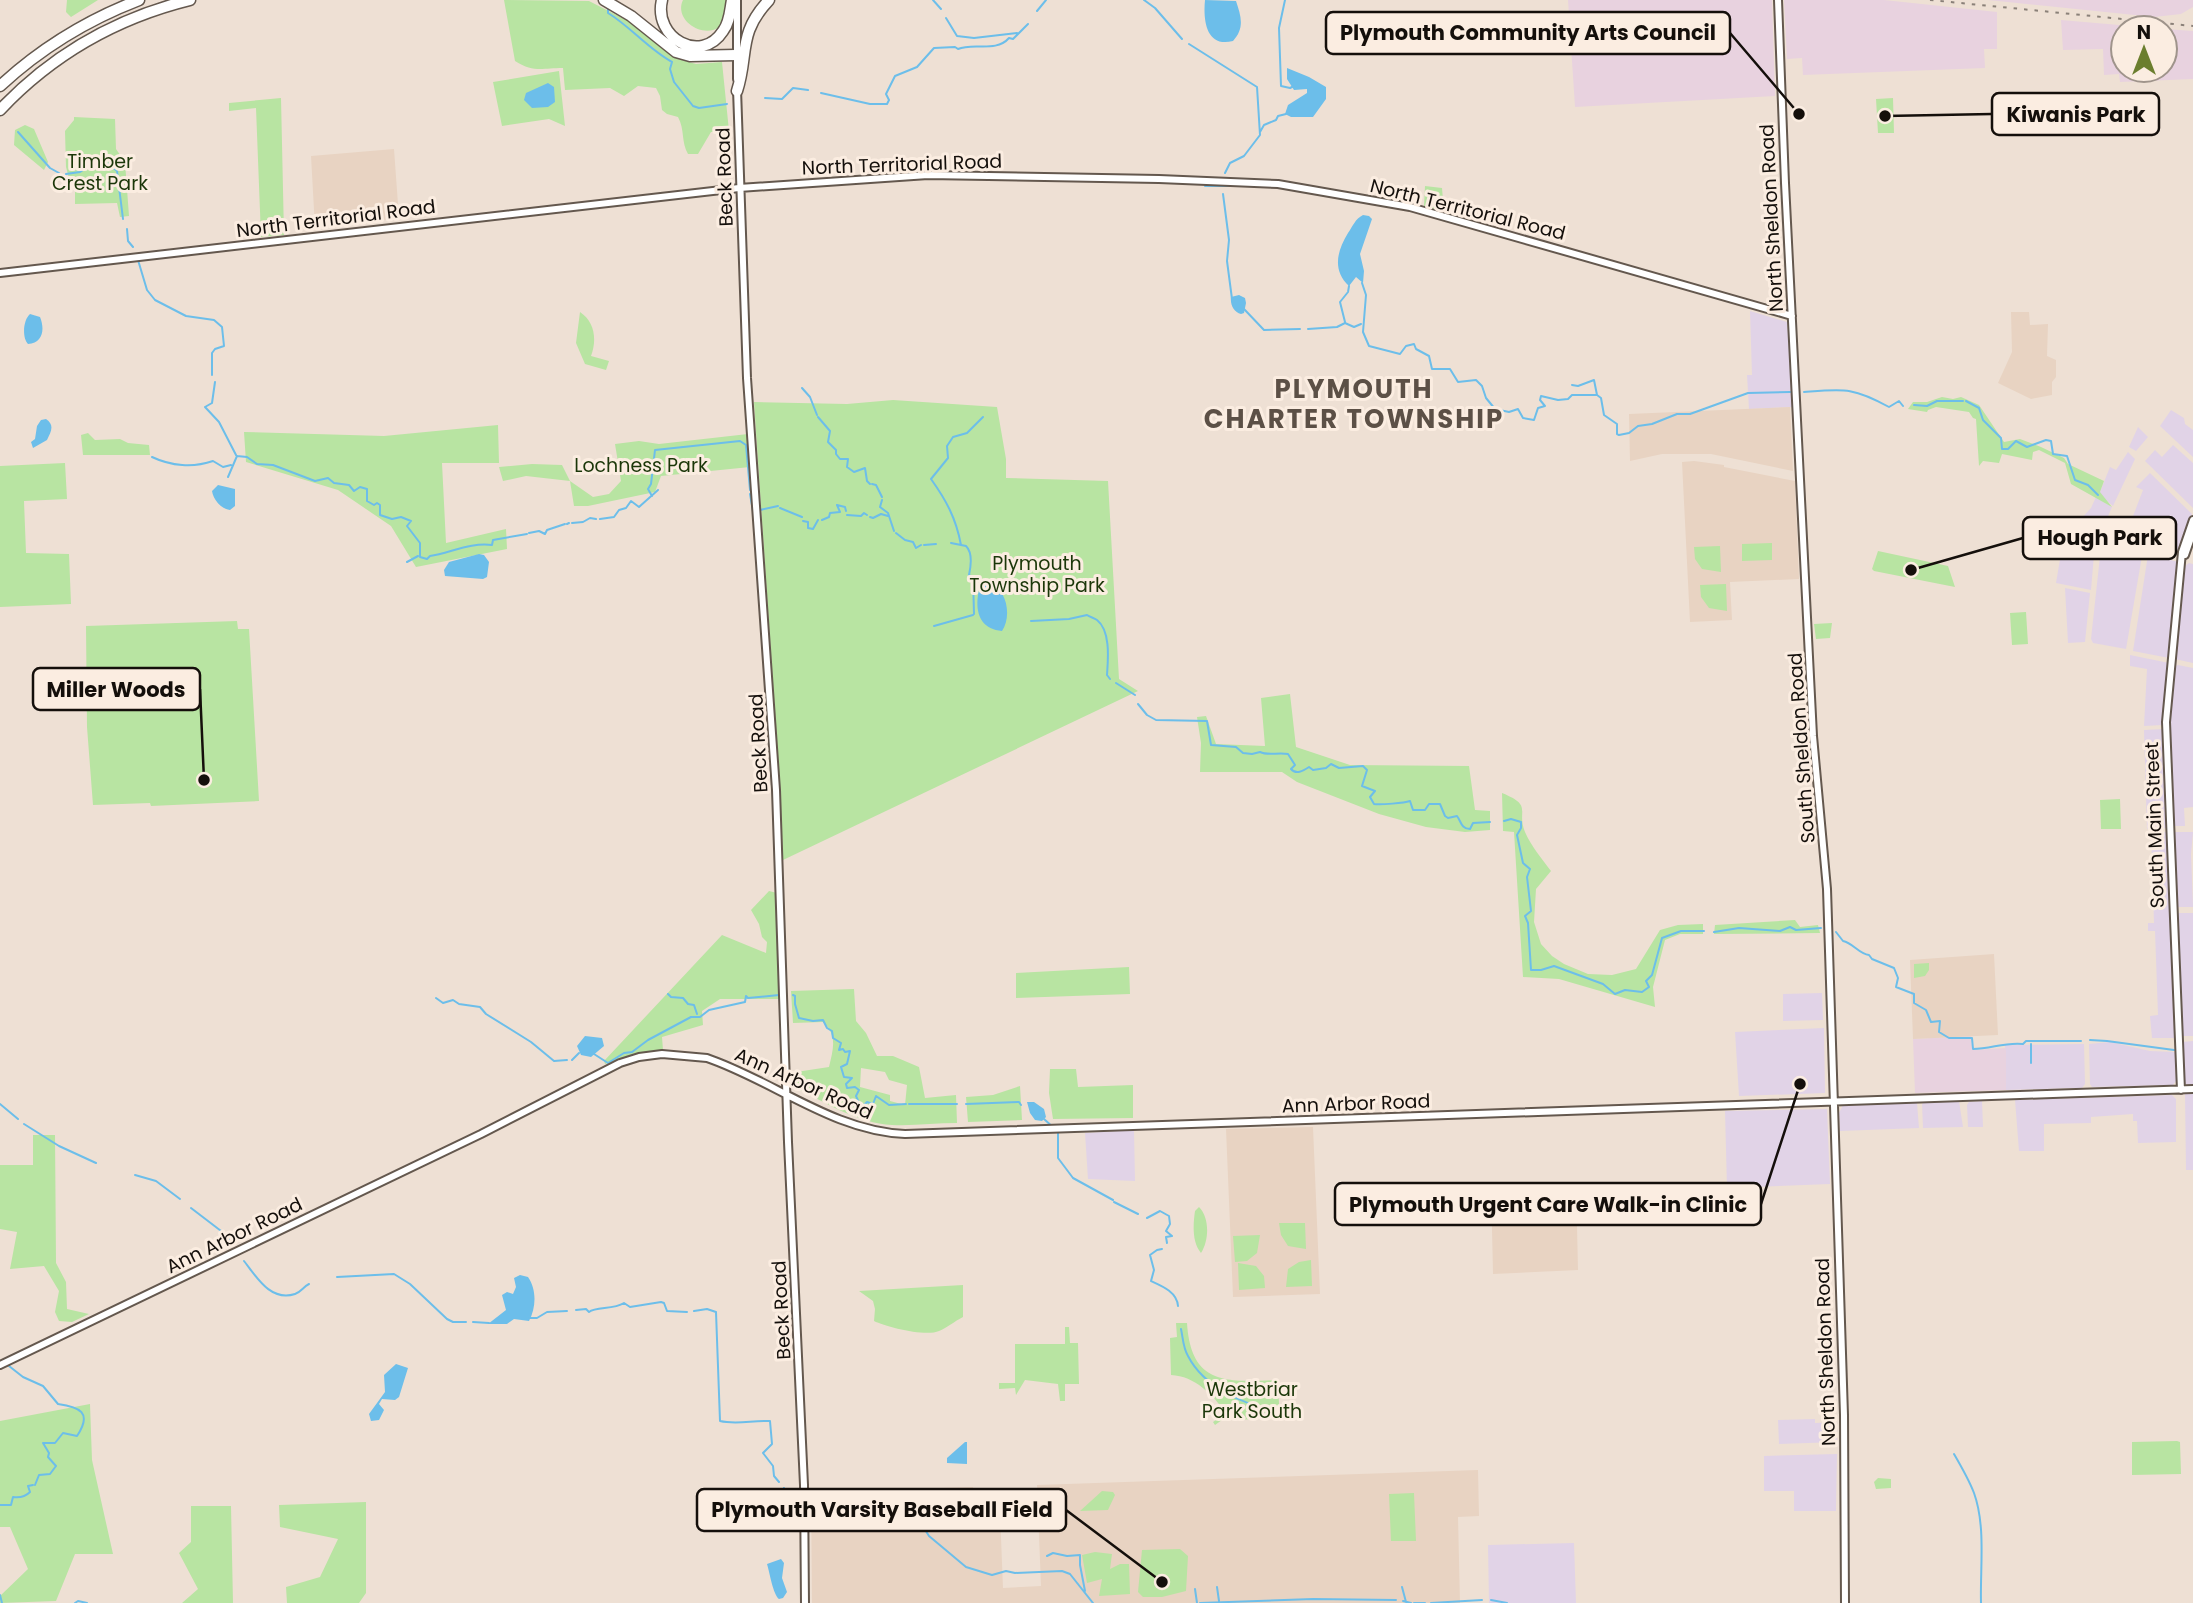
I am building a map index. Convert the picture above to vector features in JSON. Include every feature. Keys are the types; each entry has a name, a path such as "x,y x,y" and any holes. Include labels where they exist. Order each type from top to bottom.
{"highway":[{"path":"0,86 62,37 139,0"},
{"path":"0,110 37,76 80,45 146,12 190,0"},
{"path":"604,0 631,16 676,52 690,56 736,55"},
{"path":"662,0 661,15 667,32 681,43 694,46 707,44 723,32 734,0"},
{"path":"737,92 746,37 755,18 769,0"}],"main road":[{"name":"Beck Road","path":"734,0 748,392 773,733 804,1485 805,1603"},
{"name":"North Sheldon Road","path":"1778,0 1797,392"},
{"name":"North Territorial Road","path":"0,272 739,188 929,175 1278,184 1417,209 1792,316"},
{"name":"South Sheldon Road","path":"1797,392 1813,736 1827,889 1834,1101"},
{"name":"South Main Street","path":"2181,1090 2166,722 2186,536 2193,520"},
{"name":"South Main Street","path":"2183,560 2193,532"},
{"name":"Ann Arbor Road","path":"0,1365 481,1134 628,1060 662,1054 707,1058 852,1125 881,1132 913,1134 2181,1090"},
{"path":"2181,1090 2193,1089"},
{"name":"North Sheldon Road","path":"1834,1101 1844,1415 1845,1603"}],"shaded area":[{"path":"1568,0 1772,0 1775,96 1575,107"},
{"path":"1784,0 1884,0 1997,12 1997,49 1984,49 1985,68 1803,75 1802,58 1787,59"},
{"path":"1988,0 2193,0 2193,7 2181,14 2125,14"},
{"path":"2061,20 2109,24 2109,75 2104,75 2103,49 2063,50"},
{"path":"2179,30 2193,31 2193,79 2179,80"},
{"path":"394,149 399,218 315,228 311,156"},
{"path":"1750,311 1787,322 1794,407 1749,409 1747,375 1752,375"},
{"path":"2011,312 2029,312 2030,325 2048,324 2047,356 2056,360 2052,395 2031,399 1998,383 2012,352"},
{"path":"1790,407 1793,471 1711,454 1662,454 1630,461 1629,414"},
{"path":"2171,410 2184,418 2185,424 2193,430 2193,457 2160,426"},
{"path":"2138,427 2148,437 2136,451 2129,447"},
{"path":"2173,445 2193,463 2193,508 2145,461 2155,450 2162,457"},
{"path":"2128,452 2135,459 2113,506 2100,492 2110,467 2116,470"},
{"path":"1694,461 1795,481 1799,579 1730,582 1732,620 1690,622 1682,462"},
{"path":"2150,473 2192,514 2176,554 2119,543 2126,526 2130,524 2143,490 2136,487"},
{"path":"2096,497 2112,507 2099,537 2074,534 2078,522 2091,508"},
{"path":"2064,536 2095,543 2091,590 2056,583"},
{"path":"2101,547 2142,556 2126,649 2093,643 2091,639"},
{"path":"2148,555 2179,562 2169,658 2133,651"},
{"path":"2193,564 2193,663 2175,659 2185,566"},
{"path":"2065,588 2090,593 2085,642 2068,643"},
{"path":"2130,655 2169,663 2163,725 2144,726 2147,669 2130,666"},
{"path":"2178,665 2193,668 2193,807 2184,808 2185,826 2173,826 2168,723 2174,667"},
{"path":"2164,729 2168,828 2147,829 2144,730"},
{"path":"2168,832 2176,1036 2152,1038 2150,1016 2158,1015 2155,931 2148,931 2148,923 2154,923 2151,833"},
{"path":"2173,832 2193,832 2193,907 2176,907"},
{"path":"2177,913 2193,913 2193,1036 2182,1036"},
{"path":"1994,954 1998,1035 1913,1039 1910,960"},
{"path":"1822,993 1823,1020 1783,1021 1783,994"},
{"path":"1824,1028 1825,1093 1739,1096 1735,1032"},
{"path":"1971,1036 1972,1050 2006,1048 2006,1090 1915,1093 1913,1039"},
{"path":"2193,1041 2193,1084 2185,1084 2182,1042"},
{"path":"2110,1042 2150,1051 2175,1052 2176,1081 2173,1085 2092,1087 2089,1044"},
{"path":"2084,1044 2085,1084 2082,1088 2006,1090 2005,1045"},
{"path":"2193,1093 2193,1170 2186,1170 2185,1094"},
{"path":"2172,1095 2176,1099 2176,1142 2138,1143 2137,1121 2133,1121 2133,1114 2091,1117 2091,1123 2044,1124 2044,1151 2019,1151 2015,1100"},
{"path":"1959,1101 1963,1127 1923,1128 1922,1104"},
{"path":"1982,1101 1983,1127 1968,1127 1967,1105 1969,1102"},
{"path":"1917,1103 1919,1128 1840,1131 1839,1113 1843,1105"},
{"path":"1827,1109 1830,1184 1727,1188 1725,1111"},
{"path":"1313,1127 1320,1294 1233,1297 1226,1129"},
{"path":"1134,1130 1135,1181 1088,1179 1085,1133"},
{"path":"1576,1182 1578,1270 1493,1274 1491,1185"},
{"path":"1815,1419 1815,1423 1837,1422 1837,1442 1779,1444 1778,1420"},
{"path":"1837,1454 1836,1511 1794,1511 1794,1491 1764,1491 1764,1456"},
{"path":"1478,1470 1479,1516 1458,1517 1460,1603 812,1603 811,1493 807,1493 878,1490 879,1512 910,1511 909,1489 973,1487 974,1513 1000,1512 1003,1588 1041,1586 1037,1485"},
{"path":"1574,1543 1576,1603 1489,1603 1488,1545"}],"green space":[{"path":"67,0 98,0 71,17 66,12"},
{"path":"504,0 589,1 634,24 678,59 696,64 722,62 729,131 711,132 698,154 688,154 678,117 662,110 656,88 638,86 624,96 610,88 565,90 563,68 533,68 515,61"},
{"path":"683,0 728,0 722,24 714,30 706,31 692,26 682,15"},
{"path":"559,71 565,126 549,119 502,126 493,82"},
{"path":"281,98 284,235 261,237 256,108 229,111 229,103"},
{"path":"1893,98 1894,133 1878,133 1876,99"},
{"name":"Timber Crest Park","path":"74,117 115,119 116,149 125,162 129,216 120,217 117,203 75,204 75,186 71,186 66,167 65,131"},
{"path":"25,125 34,129 48,162 44,170 14,145 15,130"},
{"path":"1425,186 1442,188 1444,212 1424,206"},
{"path":"580,312 592,326 594,344 591,356 609,361 606,370 585,364 576,343"},
{"path":"1942,397 1961,397 1979,405 2004,442 2020,439 2041,447 2064,458 2068,464 2104,481 2100,492 2112,507 2071,484 2065,463 2039,450 2033,452 2032,460 2002,454 1999,463 1983,461 1979,466 1976,419 1969,412 1936,407 1927,412 1908,409 1913,402 1927,402"},
{"name":"Plymouth Township Park","path":"893,400 997,407 1006,459 1006,478 1108,481 1119,679 1138,691 783,860 754,402 847,404"},
{"path":"498,425 499,463 442,463 446,543 506,529 507,549 416,567 391,526 338,490 246,462 244,432 384,436"},
{"path":"88,433 95,440 120,439 128,443 149,445 150,455 83,455 81,435"},
{"name":"Lochness Park","path":"748,434 750,467 661,476 655,492 588,506 574,506 570,481 593,497 609,494 621,481 615,444 639,441 659,444"},
{"path":"65,463 67,499 24,501 26,553 69,554 71,604 0,607 0,466"},
{"path":"562,465 570,481 526,476 503,481 499,467"},
{"path":"1772,543 1772,560 1742,561 1742,544"},
{"path":"1720,546 1721,572 1702,569 1695,559 1694,547"},
{"path":"1878,551 1948,566 1955,587 1874,571 1872,569"},
{"path":"1726,584 1727,611 1709,608 1701,597 1700,585"},
{"path":"2026,612 2028,644 2012,645 2010,613"},
{"path":"237,621 238,629 249,629 259,801 151,806 150,803 93,805 87,727 86,626"},
{"path":"1832,623 1830,638 1816,639 1814,624"},
{"path":"1290,694 1296,747 1350,765 1469,766 1475,810 1490,811 1490,830 1465,832 1426,827 1379,814 1297,782 1282,772 1200,772 1201,743 1197,717 1206,716 1216,744 1265,746 1261,698"},
{"path":"1502,793 1521,805 1525,832 1551,871 1536,889 1534,922 1541,944 1564,964 1588,974 1612,975 1636,969 1660,930 1678,925 1703,924 1703,934 1680,934 1665,940 1653,987 1655,1007 1559,979 1523,977 1514,832 1503,831"},
{"path":"2120,799 2121,829 2101,829 2100,800"},
{"path":"769,891 777,893 781,999 720,999 702,1011 703,1025 662,1037 663,1050 632,1055 605,1064 604,1061 722,935 766,953 767,942 762,937 759,924 751,910"},
{"path":"1795,920 1800,927 1818,925 1820,933 1714,934 1715,925"},
{"path":"1929,963 1925,976 1914,978 1914,964"},
{"path":"1129,967 1130,994 1016,998 1016,973"},
{"path":"854,989 856,1021 866,1033 877,1056 893,1056 919,1067 925,1098 956,1095 957,1123 879,1123 842,1111 796,1088 796,1072 829,1067 833,1037 823,1022 793,1023 791,991","holes":["861,1068 885,1072 889,1080 907,1085 905,1105 890,1101 890,1095 860,1087"]},
{"path":"1050,1069 1076,1069 1078,1087 1133,1085 1133,1118 1053,1119 1049,1093"},
{"path":"1020,1086 1022,1120 968,1122 966,1097 993,1095"},
{"path":"33,1135 55,1135 56,1263 66,1282 67,1309 89,1314 72,1322 59,1321 55,1312 59,1291 44,1266 10,1269 17,1232 0,1229 0,1165 33,1165"},
{"path":"1199,1207 1205,1217 1207,1230 1201,1253 1194,1233 1195,1211"},
{"path":"1279,1223 1305,1223 1306,1249 1288,1246 1281,1235"},
{"path":"1260,1235 1257,1253 1247,1261 1235,1262 1233,1236"},
{"path":"1311,1260 1312,1286 1286,1287 1288,1269 1299,1262"},
{"path":"1238,1263 1256,1266 1264,1276 1265,1288 1239,1290"},
{"path":"963,1285 963,1317 933,1333 906,1330 874,1321 873,1301 859,1291"},
{"name":"Westbriar Park South","path":"1176,1323 1187,1323 1190,1344 1204,1369 1215,1376 1228,1379 1278,1380 1279,1404 1298,1404 1298,1412 1280,1412 1280,1418 1233,1420 1229,1415 1215,1425 1213,1422 1226,1413 1215,1400 1196,1383 1171,1375 1170,1338 1177,1337"},
{"path":"1065,1327 1069,1327 1070,1343 1078,1343 1079,1384 1065,1384 1065,1401 1060,1401 1058,1384 1025,1380 1016,1395 1015,1388 999,1389 999,1383 1015,1383 1015,1344 1065,1344"},
{"path":"90,1404 92,1460 113,1554 75,1554 56,1601 0,1603 0,1596 28,1569 10,1527 0,1527 0,1421"},
{"path":"2132,1442 2180,1442 2181,1474 2132,1475"},
{"path":"1878,1478 1891,1479 1891,1488 1876,1489 1874,1482"},
{"path":"1102,1491 1113,1492 1115,1495 1108,1510 1080,1511"},
{"path":"1414,1493 1416,1541 1391,1541 1389,1494"},
{"path":"366,1502 366,1593 359,1603 287,1603 286,1587 320,1577 338,1539 280,1527 279,1505"},
{"path":"191,1506 231,1506 233,1603 182,1603 198,1589 179,1553 191,1542"},
{"path":"1180,1549 1188,1556 1186,1591 1162,1597 1143,1597 1138,1592 1142,1550"},
{"path":"1095,1552 1112,1554 1110,1569 1120,1564 1129,1564 1130,1594 1099,1596 1102,1579 1087,1583 1082,1555"}],"water":[{"path":"1205,0 1236,1 1241,27 1233,41 1217,40 1208,31"},
{"path":"1287,68 1326,87 1326,99 1313,117 1291,117 1285,114 1288,105 1307,93 1307,89 1294,90 1287,79"},
{"path":"548,83 554,87 555,102 548,107 532,108 524,100 526,93"},
{"path":"1363,215 1372,219 1360,254 1364,271 1363,283 1356,277 1349,286 1340,274 1339,253 1348,233"},
{"path":"1239,295 1245,298 1246,303 1244,313 1241,314 1234,310 1231,300 1231,297"},
{"path":"30,314 40,317 42,335 37,341 28,344 24,329"},
{"path":"46,419 51,426 50,434 47,440 33,448 31,442 35,439 37,426 41,420"},
{"path":"218,485 235,489 235,506 230,510 221,506 214,497 212,491"},
{"path":"484,555 489,562 487,577 445,576 444,570 449,562"},
{"path":"990,582 1000,591 1006,604 1007,618 1002,631 987,626 979,616 977,602 980,586"},
{"path":"585,1036 602,1038 604,1046 591,1057 581,1055 577,1046"},
{"path":"1027,1102 1034,1102 1044,1109 1046,1117 1042,1121 1035,1120"},
{"path":"520,1275 528,1277 534,1293 534,1305 529,1321 514,1319 507,1324 488,1324 506,1310 502,1295 507,1292 513,1294 516,1287 514,1278"},
{"path":"396,1364 408,1368 399,1397 395,1400 382,1399 379,1404 384,1410 379,1420 371,1421 369,1414 385,1392 384,1375"},
{"path":"967,1442 967,1464 947,1463 947,1458"},
{"path":"781,1559 784,1563 782,1578 787,1592 779,1599 773,1588 767,1564"}],"waterway":[{"path":"933,0 941,9"},
{"path":"1037,11 1046,0"},
{"path":"1144,0 1155,8 1182,39"},
{"path":"1285,0 1279,28 1281,86 1294,86"},
{"path":"608,9 608,13 672,62 670,69 674,82 693,106 699,108 727,104"},
{"path":"946,18 957,36 974,38 1017,33"},
{"path":"821,93 870,104 887,104 889,100 886,94 895,76 917,67 934,48 958,49 998,45 1009,38 1013,39 1028,24"},
{"path":"1189,44 1257,87 1260,135 1244,156 1230,163 1225,173"},
{"path":"765,98 782,99 793,88 808,90"},
{"path":"1260,132 1264,125 1286,114"},
{"path":"18,132 50,168 59,173"},
{"path":"66,174 80,172 97,161 109,164 117,171 123,219"},
{"path":"1205,186 1247,186"},
{"path":"1223,194 1232,299"},
{"path":"127,229 128,241 133,247"},
{"path":"138,260 147,290 155,300 186,316 214,320 222,327 224,346 212,353 212,375"},
{"path":"1362,283 1366,295 1363,332 1369,346 1400,354 1406,346 1414,344 1416,349 1429,356 1432,369 1450,369 1458,382 1476,380 1495,409 1509,412 1518,409 1523,418 1534,420 1538,408 1545,406 1540,400 1541,396 1558,400 1568,399 1572,395 1597,395"},
{"path":"1345,322 1340,302 1349,286"},
{"path":"1244,309 1264,330 1300,329"},
{"path":"1308,329 1337,327 1345,323 1354,327 1361,324"},
{"path":"1572,385 1578,386 1594,380 1604,415 1617,424 1619,435 1629,433 1638,426 1652,424 1677,414 1690,414 1748,393 1790,392"},
{"path":"215,382 212,403 205,407 219,422 236,455"},
{"path":"802,388 810,397 817,415"},
{"path":"1804,392 1848,391 1889,407 1899,401 1903,406"},
{"path":"1914,405 1927,406 1937,401 1963,401"},
{"path":"1966,401 1979,408 1983,420 2001,438 2002,449 2008,449 2016,441 2027,447 2046,440 2051,441 2053,454 2067,456 2075,480 2088,485 2098,495"},
{"path":"818,417 830,431 828,442 836,450 836,454 840,459 848,459 847,467 854,472 865,468 870,484"},
{"path":"961,545 950,510 931,479 948,458 947,446 953,437 967,433 983,417"},
{"path":"652,496 648,489 655,450 740,441 746,445 750,490"},
{"path":"237,456 247,457 257,464 273,465 315,481 328,478 334,483 349,485 354,491 360,487 367,489 367,501 380,505 380,515 411,521 407,526 420,543 420,556"},
{"path":"228,477 237,456"},
{"path":"152,457 182,465 213,461 223,467 231,465"},
{"path":"872,484 876,485 882,497"},
{"path":"600,519 614,517 631,501 639,507 658,490"},
{"path":"750,494 753,511"},
{"path":"882,500 880,507 888,513 894,531"},
{"path":"822,520 829,517 830,513 840,512 837,505 845,507 846,511"},
{"path":"760,510 778,506"},
{"path":"780,508 802,517"},
{"path":"870,517 881,514 888,516"},
{"path":"847,515 867,515"},
{"path":"572,523 596,519"},
{"path":"803,521 808,522 808,528 813,529 818,520"},
{"path":"529,533 539,531 545,534 547,530 565,524"},
{"path":"896,533 913,542 916,548 921,545"},
{"path":"420,557 427,559 468,546 492,545 493,540 527,534"},
{"path":"951,543 966,546 970,552 969,575 973,577 974,614"},
{"path":"924,545 936,544"},
{"path":"407,562 418,556"},
{"path":"934,626 973,615"},
{"path":"1031,621 1087,615 1097,620 1107,638 1107,675 1110,679"},
{"path":"1116,683 1135,695"},
{"path":"1138,704 1147,715 1156,720 1207,721 1211,745 1236,747 1243,753 1288,754 1295,765 1291,769 1295,772 1309,767 1313,770 1326,768 1331,764 1339,768 1363,766 1367,770 1362,786 1375,791 1370,797 1374,804 1410,801 1413,810 1425,810 1429,804 1440,804 1445,816 1457,816 1467,829 1470,829 1473,823 1490,822"},
{"path":"1504,821 1511,819 1521,822 1517,835 1523,863 1530,869 1527,877 1531,911 1525,916 1528,923 1531,970 1554,966 1603,984 1615,994 1625,990 1642,992 1649,987 1646,981 1652,975 1662,938 1681,931 1704,931"},
{"path":"1714,932 1739,928 1780,931 1790,927 1796,930 1821,928"},
{"path":"1836,932 1843,941 1862,953 1894,968 1898,978 1896,987 1914,994 1914,1003 1926,1010 1931,1022 1940,1021 1939,1032 1949,1038 1972,1038 1973,1049 2023,1044 2026,1041 2081,1041"},
{"path":"668,994 671,997 683,998 688,1004 694,1005 697,1014"},
{"path":"594,1054 608,1063 691,1017 700,1017 709,1010 745,1002 746,996 779,995"},
{"path":"793,995 799,1018 823,1020 832,1031 833,1038 841,1043 839,1050 850,1051 847,1064 841,1067 844,1077 852,1078 846,1084 847,1088 855,1087 859,1090 856,1096 860,1105 863,1106 867,1102 873,1104 876,1096 889,1105 906,1104"},
{"path":"436,998 443,1003 453,1000 459,1004 480,1007 486,1014 531,1042 554,1061 567,1060"},
{"path":"2090,1040 2174,1050"},
{"path":"2031,1044 2031,1063"},
{"path":"572,1060 579,1053"},
{"path":"966,1104 1019,1102 1021,1105"},
{"path":"0,1104 18,1119"},
{"path":"909,1104 957,1104"},
{"path":"1044,1119 1054,1128"},
{"path":"24,1124 59,1146 96,1163"},
{"path":"1058,1132 1058,1158 1073,1178 1113,1200"},
{"path":"135,1175 156,1181 180,1199"},
{"path":"1114,1202 1138,1214"},
{"path":"191,1208 229,1240"},
{"path":"1147,1218 1160,1211 1169,1216 1170,1224 1166,1231 1172,1236 1166,1237 1167,1243"},
{"path":"1162,1249 1150,1255 1154,1270 1151,1281 1172,1293 1178,1306"},
{"path":"244,1261 265,1286 278,1294 295,1294 309,1284"},
{"path":"337,1277 394,1274 410,1284 447,1319 466,1322"},
{"path":"576,1310 586,1309 589,1312 624,1303 630,1307 661,1302 667,1311 687,1312"},
{"path":"694,1311 707,1309 716,1312 720,1421 770,1421 772,1444 763,1453 773,1466 774,1476 779,1482"},
{"path":"529,1318 537,1318 547,1312 567,1311"},
{"path":"473,1322 489,1323"},
{"path":"1181,1329 1186,1353 1204,1377 1238,1399 1276,1410"},
{"path":"9,1366 23,1377 43,1386 58,1404 77,1409 84,1416 77,1436 63,1433 55,1443 43,1443 49,1453 48,1457 56,1466 50,1474 39,1475 35,1485"},
{"path":"1954,1454 1970,1483 1978,1506 1981,1533 1981,1603"},
{"path":"0,1505 11,1505 13,1497 26,1495 30,1492 28,1486 33,1485"},
{"path":"784,1488 799,1499"},
{"path":"811,1499 894,1512 921,1520 929,1536 966,1567 992,1575 1006,1571 1062,1571 1070,1574 1093,1603"},
{"path":"1047,1556 1053,1553 1080,1555 1085,1591"},
{"path":"1217,1587 1219,1601"},
{"path":"1402,1587 1406,1602"},
{"path":"1195,1589 1197,1603"},
{"path":"0,1595 2,1603"},
{"path":"1200,1603 1313,1599 1396,1600"},
{"path":"1431,1603 1482,1600"},
{"path":"1491,1600 1507,1603"},
{"path":"1403,1601 1411,1603"},
{"path":"75,1603 87,1603"},
{"path":"1414,1603 1425,1603"}],"railway":[{"path":"1930,0 2193,26"}],"place":[{"name":"Plymouth Community Arts Council","path":"1799,114"},
{"name":"Kiwanis Park","path":"1885,116"},
{"name":"Hough Park","path":"1911,570"},
{"name":"Miller Woods","path":"204,780"},
{"name":"Plymouth Urgent Care Walk-in Clinic","path":"1800,1084"},
{"name":"Plymouth Varsity Baseball Field","path":"1162,1582"}],"district":[{"name":"PLYMOUTH CHARTER TOWNSHIP","path":"1354,404"}]}
